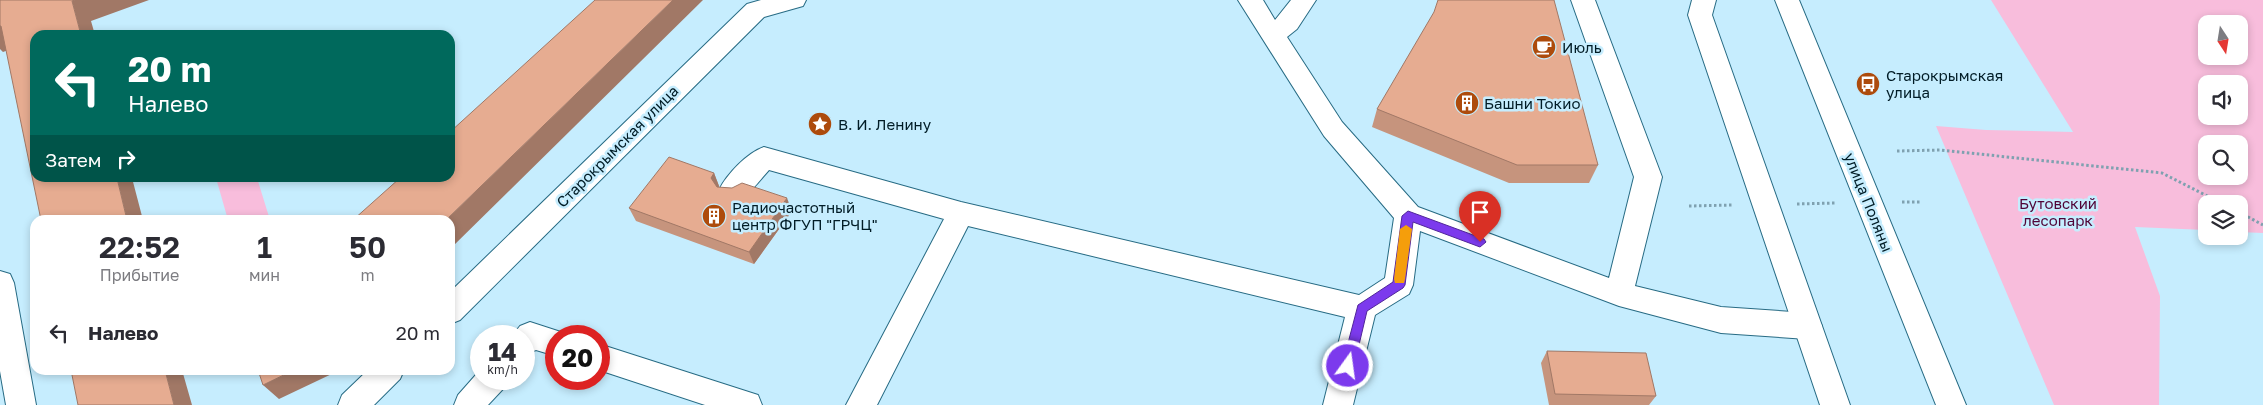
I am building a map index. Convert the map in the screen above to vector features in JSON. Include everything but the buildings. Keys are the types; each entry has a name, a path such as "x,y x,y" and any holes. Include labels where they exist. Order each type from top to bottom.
{"street":[{"name":"Старокрымская улица","path":"455,306 756,10 794,0"},
{"path":"1250,0 1333,129 1408,216 1619,294 1722,320 1808,326"},
{"path":"1272,35 1288,23 1304,0"},
{"path":"1583,0 1648,177 1619,294"},
{"name":"улица Поляны","path":"1787,0 1951,405"},
{"path":"1702,8 1766,205 1835,405"},
{"path":"733,190 764,158 961,213 1362,308"},
{"path":"861,405 961,213"},
{"path":"1338,405 1362,308 1399,285 1408,216"},
{"path":"0,282 21,405"},
{"path":"610,361 747,405"},
{"path":"353,405 384,375"},
{"path":"469,405 482,390"}],"path":[{"path":"1897,151 1940,150 2162,174 2205,195"},
{"path":"1689,206 1921,202"},
{"path":"2248,217 2263,225"}],"green space":[{"name":"Бутовский лесопарк","path":"1991,0 2263,0 2263,233 2248,232 2248,195 2198,195 2198,230 2135,227 2160,296 2159,405 2054,405 1936,126 1986,130 2073,132"},
{"path":"217,182 258,182 268,215 227,215"}],"slow traffic":[{"path":"1400,279 1406,229"}],"place":[{"name":"Июль","path":"1544,47"},
{"name":"Старокрымская улица","path":"1868,84"},
{"name":"Башни Токио","path":"1467,103"},
{"name":"В. И. Ленину","path":"820,124"},
{"name":"Радиочастотный центр ФГУП \"ГРЧЦ\"","path":"714,216"}],"route":[{"path":"1348,366 1362,308 1399,285 1408,216 1480,242"}]}
